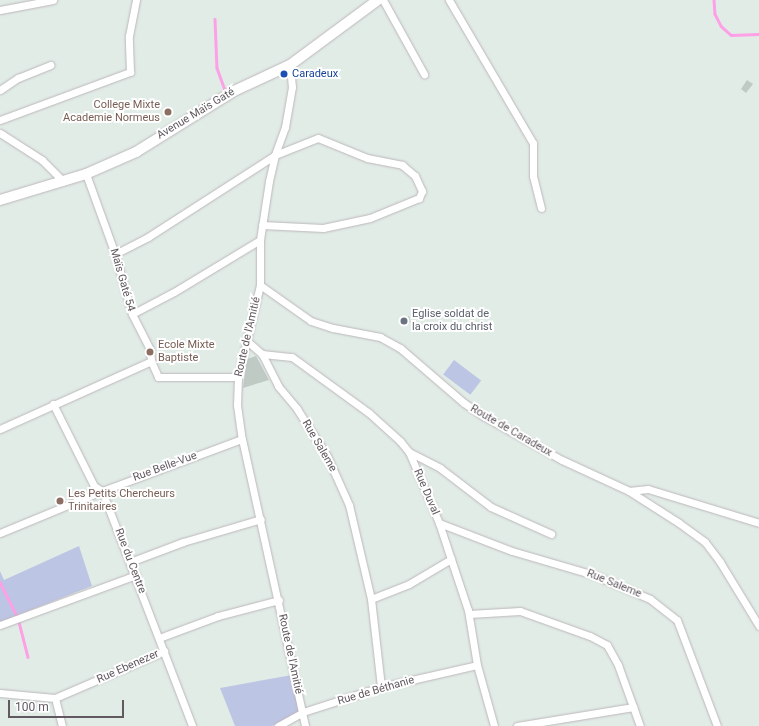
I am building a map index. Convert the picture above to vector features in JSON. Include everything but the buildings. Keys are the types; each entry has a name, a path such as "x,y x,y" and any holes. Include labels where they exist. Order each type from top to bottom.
{"street":[{"path":"0,10 53,0"},
{"path":"0,120 130,72 129,36 136,0"},
{"name":"Avenue Maïs Gaté","path":"0,200 86,174 136,152 234,91 290,65 378,0"},
{"path":"383,0 424,74"},
{"path":"449,0 533,143 533,176 541,208"},
{"path":"0,90 18,78 50,65"},
{"name":"Route de l'Amitié","path":"290,65 292,88 285,127 275,155 262,225 260,240 260,285 238,377 237,405 242,438 279,600 305,726"},
{"path":"0,133 42,160 63,181"},
{"path":"115,254 148,238 275,155 318,138 332,141 367,158 402,165 415,176 422,191 419,198 370,218 323,228 262,225"},
{"name":"Maïs Gaté 54","path":"86,174 115,254 132,314 150,349 151,361 158,377 238,377"},
{"path":"132,314 260,240"},
{"name":"Route de Caradeux","path":"260,285 311,321 333,328 380,337 400,348 464,403 485,417 562,460 629,492 705,542 724,568 759,626"},
{"path":"246,341 262,354"},
{"name":"Rue Duval","path":"262,354 292,357 369,413 409,452 439,523 451,559 468,614 477,665 494,726"},
{"name":"Rue Saleme","path":"262,354 278,386 297,409 327,456 349,505 371,599 381,687"},
{"path":"0,429 151,361"},
{"name":"Rue du Centre","path":"53,404 94,486 102,491 136,575 192,726"},
{"name":"Rue Belle-Vue","path":"0,533 102,491 242,438"},
{"path":"409,452 440,468 491,507 551,534"},
{"path":"629,492 648,489 759,523"},
{"path":"130,562 183,542 261,519"},
{"name":"Rue Saleme","path":"439,523 512,551 594,575 650,599 677,620 717,726"},
{"path":"371,599 409,584 451,559"},
{"path":"0,625 136,575"},
{"name":"Rue Ebenezer","path":"159,638 218,616 279,600"},
{"path":"468,614 520,611 590,636 607,645 618,665 640,726"},
{"name":"Rue Ebenezer","path":"0,693 55,698 164,651"},
{"name":"Rue de Béthanie","path":"278,726 303,712 381,687 477,665"},
{"path":"55,698 62,726"},
{"path":"517,726 634,706"}],"shaded area":[{"path":"454,360 481,380 470,395 443,374"},
{"path":"79,546 92,586 0,622 0,571 4,580"},
{"path":"292,675 299,713 272,726 235,726 220,688"}],"waterway":[{"path":"714,0 715,14 721,26 731,35 759,34"},
{"path":"215,19 217,68 225,90 223,93"},
{"path":"0,582 18,618 28,657"}],"place":[{"name":"Caradeux","path":"284,74"},
{"name":"College Mixte Academie Normeus","path":"168,112"},
{"name":"Eglise soldat de la croix du christ","path":"404,321"},
{"name":"Ecole Mixte Baptiste","path":"150,352"},
{"name":"Les Petits Chercheurs Trinitaires","path":"60,501"}]}
